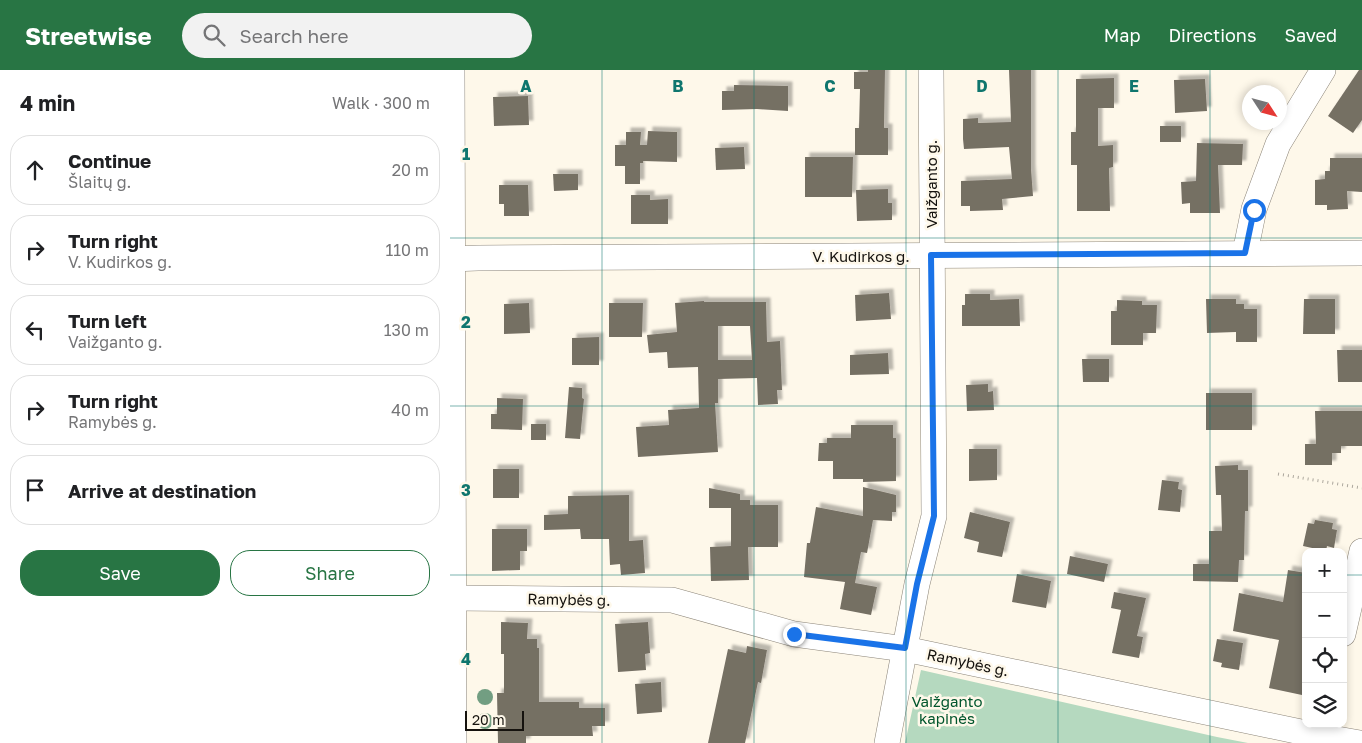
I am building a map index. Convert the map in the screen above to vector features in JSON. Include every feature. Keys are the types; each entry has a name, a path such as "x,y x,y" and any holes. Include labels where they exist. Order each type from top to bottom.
{"street":[{"path":"452,70 451,259 454,743"},
{"name":"Vaižganto g.","path":"887,743 917,584 934,516 931,70"},
{"path":"1245,253 1254,210 1278,144 1323,70"},
{"name":"V. Kudirkos g.","path":"451,259 1362,253"},
{"path":"1347,617 1362,551"},
{"name":"Ramybės g.","path":"454,598 672,600 794,634 905,648 1322,730 1360,743"}],"path":[{"path":"1278,474 1362,488"}],"green space":[{"name":"Vaižganto kapinės","path":"921,670 1217,737 1248,743 905,743"}],"building":[{"path":"868,70 885,70 884,128 888,128 888,155 855,155 855,128 859,128 860,89 854,89 854,72 868,72"},
{"path":"1009,70 1031,70 1031,169 1033,196 1002,199 1003,210 970,211 970,206 961,206 961,181 1012,179 1009,147 964,149 963,139 963,119 978,118 978,123 1011,122"},
{"path":"1359,70 1362,70 1362,120 1353,133 1328,116"},
{"path":"1114,78 1114,108 1098,108 1098,146 1113,145 1113,167 1109,168 1110,211 1077,211 1077,165 1071,165 1071,132 1076,132 1076,79"},
{"path":"1205,79 1207,111 1175,113 1174,80"},
{"path":"734,85 788,86 788,111 757,109 722,110 722,91 734,91"},
{"path":"528,96 529,125 494,126 493,97"},
{"path":"1160,126 1181,126 1181,142 1160,142"},
{"path":"648,131 677,132 677,162 643,161 643,163 640,163 640,184 625,184 625,166 615,166 615,145 626,145 626,132 641,132 640,145 647,145"},
{"path":"1197,143 1243,144 1242,165 1218,165 1220,213 1190,213 1190,203 1182,204 1181,182 1196,181"},
{"path":"744,147 745,169 716,170 715,148"},
{"path":"805,157 853,157 852,197 805,197"},
{"path":"1330,158 1362,158 1362,192 1347,191 1348,209 1327,210 1327,205 1315,205 1315,180 1325,179 1325,171 1330,171"},
{"path":"553,174 578,174 578,190 554,191"},
{"path":"499,185 528,185 529,216 504,216 504,204 499,204"},
{"path":"888,189 888,203 892,203 892,220 857,221 856,190"},
{"path":"631,195 650,195 650,200 668,199 668,224 631,224"},
{"path":"889,293 891,319 856,321 855,295"},
{"path":"965,294 990,294 990,300 1019,299 1020,326 962,326 962,305 965,305"},
{"path":"1206,299 1236,299 1236,304 1244,304 1244,309 1257,309 1257,342 1236,342 1236,332 1207,333"},
{"path":"1304,299 1335,299 1335,334 1303,334"},
{"path":"1117,300 1142,301 1142,305 1157,305 1156,333 1143,333 1143,345 1111,345 1111,311 1117,311"},
{"path":"704,301 766,302 767,342 780,341 782,390 777,390 778,404 758,405 757,378 718,379 718,403 715,403 718,452 638,457 636,427 669,425 668,410 699,408 698,367 668,368 667,352 649,353 647,335 677,332 675,303","holes":["718,326 750,326 752,360 718,360"]},
{"path":"529,303 530,333 504,334 504,304"},
{"path":"609,303 643,303 642,337 609,337"},
{"path":"599,337 599,365 572,365 572,338"},
{"path":"1337,350 1362,350 1362,382 1338,382"},
{"path":"888,353 889,374 850,375 850,355"},
{"path":"1082,359 1109,359 1109,382 1083,382"},
{"path":"988,384 988,392 993,391 994,410 967,411 966,385"},
{"path":"569,387 582,388 582,398 584,399 580,439 565,438"},
{"path":"1206,393 1252,393 1252,430 1206,430"},
{"path":"497,398 523,399 522,430 491,429 491,414 497,414"},
{"path":"1315,411 1362,411 1362,446 1341,446 1341,453 1332,453 1332,465 1305,465 1305,444 1316,444"},
{"path":"531,424 546,424 546,440 531,440"},
{"path":"851,425 893,425 893,438 896,438 896,481 863,482 863,479 833,479 833,461 818,461 819,443 827,443 827,438 851,438"},
{"path":"969,449 997,449 997,480 969,481"},
{"path":"1238,465 1238,470 1248,470 1248,511 1245,511 1244,560 1239,560 1238,582 1193,581 1193,564 1209,564 1209,531 1222,531 1221,495 1216,495 1215,466"},
{"path":"493,469 519,469 519,498 493,498"},
{"path":"1162,480 1179,482 1178,489 1182,490 1180,512 1158,510"},
{"path":"863,487 896,495 896,512 892,512 892,521 873,520 867,553 861,552 855,583 877,587 871,615 840,609 845,582 804,577 807,543 810,543 816,507 863,516"},
{"path":"709,488 740,494 740,500 750,500 750,505 778,505 778,547 748,547 749,580 711,581 710,547 731,546 731,508 709,508"},
{"path":"629,495 629,541 643,540 645,573 621,575 620,564 610,565 609,539 581,539 580,529 544,530 544,515 568,514 568,496"},
{"path":"970,512 1010,522 1002,557 977,552 979,542 964,538"},
{"path":"1315,520 1333,523 1332,529 1337,530 1334,548 1327,546 1327,548 1312,548 1303,546 1308,523 1314,524"},
{"path":"492,529 527,529 527,551 520,551 520,570 492,571"},
{"path":"1070,556 1108,564 1104,582 1067,574"},
{"path":"1288,570 1302,572 1302,695 1269,688 1279,640 1233,631 1239,593 1283,602"},
{"path":"1017,574 1051,581 1046,608 1012,602"},
{"path":"1114,592 1146,598 1137,636 1143,637 1139,658 1112,653 1121,610 1111,608"},
{"path":"501,622 528,623 527,639 537,639 537,648 539,648 539,702 579,702 579,708 605,708 605,726 592,726 593,736 526,736 526,743 498,743 497,693 504,693 504,654 501,654"},
{"path":"648,622 650,653 645,654 646,670 618,672 615,624"},
{"path":"1217,639 1243,643 1239,670 1221,667 1222,663 1213,661"},
{"path":"747,646 767,650 761,683 758,682 745,743 708,743 728,649 746,653"},
{"path":"661,682 662,712 637,714 635,684"}],"route":[{"path":"794,634 905,648 917,584 934,516 931,255 1245,253 1254,210"}]}
